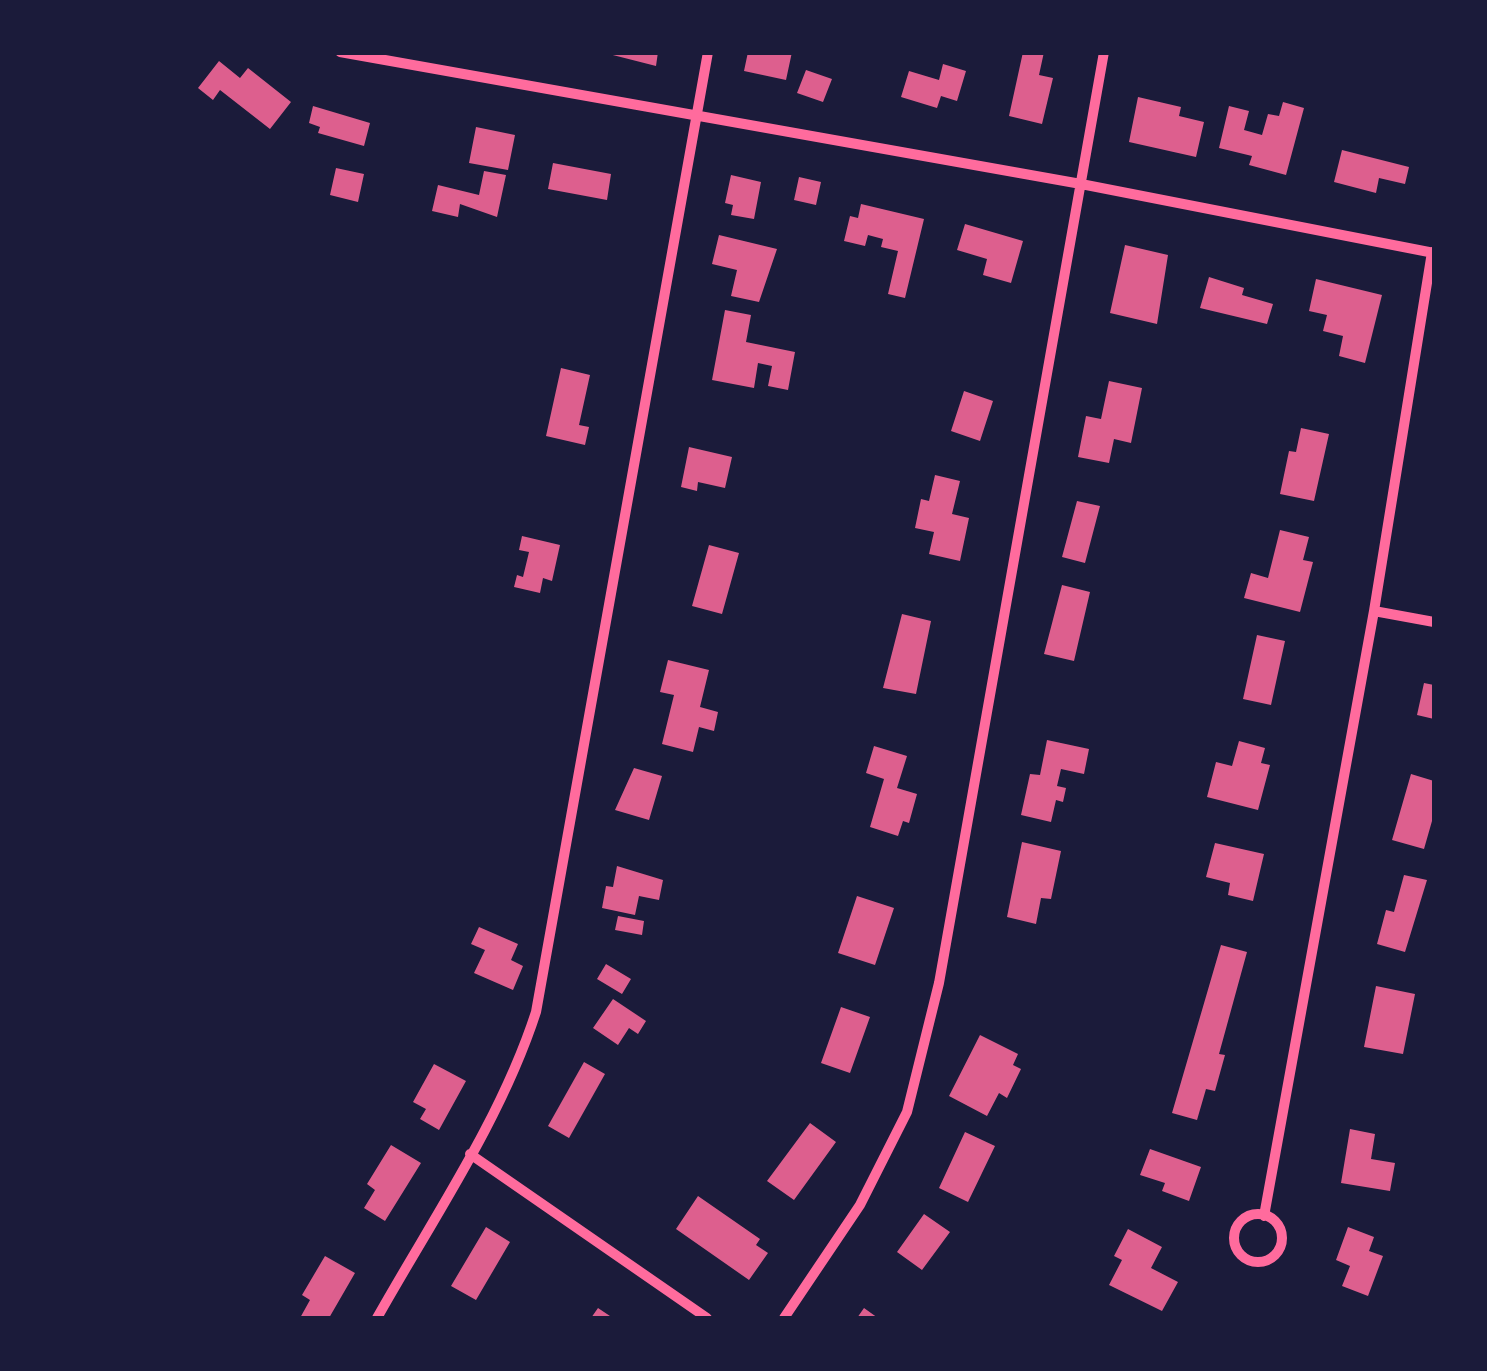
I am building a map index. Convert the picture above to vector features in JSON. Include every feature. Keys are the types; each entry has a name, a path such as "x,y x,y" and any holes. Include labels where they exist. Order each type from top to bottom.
{"street":[{"path":"340,52 1081,184 1433,253 1374,611 1264,1216"},
{"path":"376,1318 470,1154 526,1045 536,1012 708,52"},
{"path":"784,1318 860,1204 907,1112 939,983 1104,52"},
{"path":"1374,611 1434,622"},
{"path":"470,1154 707,1318"},
{"path":"1256,1213 1264,1216 1274,1218 1282,1234 1278,1252 1260,1263 1243,1258 1233,1241 1240,1221 1256,1213"}],"building":[{"path":"601,52 658,52 656,66"},
{"path":"748,52 792,52 786,80 744,71"},
{"path":"1023,52 1044,52 1039,75 1053,78 1042,124 1009,116"},
{"path":"219,61 240,78 248,68 291,102 270,129 220,90 213,100 198,88"},
{"path":"943,64 966,71 957,101 941,96 937,108 901,97 909,71 939,80"},
{"path":"806,70 832,79 823,102 797,93"},
{"path":"1138,97 1181,107 1179,116 1204,122 1196,157 1129,142"},
{"path":"1283,102 1304,108 1286,175 1249,165 1252,156 1219,148 1229,106 1249,111 1244,130 1262,135 1268,114 1279,116"},
{"path":"313,106 370,123 364,146 318,133 320,127 309,123"},
{"path":"476,127 515,135 508,170 469,163"},
{"path":"1342,150 1409,167 1405,184 1379,178 1376,193 1334,182"},
{"path":"553,163 611,174 607,200 548,189"},
{"path":"336,168 364,174 358,202 330,195"},
{"path":"484,171 506,175 497,217 460,204 458,217 432,211 438,185 479,195"},
{"path":"731,175 761,182 754,219 731,215 733,205 725,203"},
{"path":"799,177 821,182 816,205 794,200"},
{"path":"861,204 924,219 905,298 888,294 898,251 881,247 883,239 868,235 865,246 844,241 850,216 858,218"},
{"path":"965,224 1023,241 1011,283 983,275 987,259 957,250"},
{"path":"719,235 777,249 759,302 731,296 737,270 712,264"},
{"path":"1125,245 1168,255 1157,324 1110,313"},
{"path":"1209,277 1244,288 1242,295 1273,304 1267,324 1200,308"},
{"path":"1316,279 1382,295 1365,363 1339,356 1343,336 1323,331 1327,315 1309,311"},
{"path":"725,310 751,315 746,342 795,352 788,390 768,386 772,366 758,363 754,388 712,380"},
{"path":"561,368 590,375 579,425 589,427 585,445 546,436"},
{"path":"1109,381 1142,388 1131,443 1114,439 1109,463 1078,457 1086,416 1101,419"},
{"path":"964,391 993,401 980,441 951,431"},
{"path":"1301,428 1329,434 1314,501 1280,494 1289,451 1296,452"},
{"path":"689,447 732,457 725,488 698,482 697,491 681,487"},
{"path":"935,475 960,481 952,514 969,518 960,561 929,554 934,532 915,528 921,499 929,501"},
{"path":"1077,501 1100,506 1085,563 1062,557"},
{"path":"1280,530 1309,537 1303,560 1313,562 1300,612 1244,598 1251,573 1268,578"},
{"path":"522,536 560,545 552,581 543,578 540,593 514,587 517,575 523,577 529,552 519,550"},
{"path":"709,545 739,553 722,614 692,606"},
{"path":"1062,585 1090,592 1074,661 1044,654"},
{"path":"902,614 931,621 916,694 883,688"},
{"path":"1257,635 1285,641 1271,705 1243,699"},
{"path":"668,660 709,670 700,707 718,712 714,731 699,727 693,752 662,744 674,695 660,692"},
{"path":"1424,683 1434,685 1434,719 1417,715"},
{"path":"1047,740 1089,749 1084,774 1061,769 1057,786 1066,788 1063,802 1056,800 1051,822 1021,815 1030,774 1040,775"},
{"path":"1239,741 1265,748 1261,763 1270,765 1258,810 1207,797 1216,762 1232,766"},
{"path":"874,746 907,756 897,788 917,794 909,823 903,821 898,836 870,827 884,779 866,773"},
{"path":"634,768 662,776 649,820 615,810"},
{"path":"1411,774 1434,781 1434,814 1424,849 1392,840"},
{"path":"1022,842 1061,851 1051,899 1041,898 1036,924 1007,917"},
{"path":"1215,843 1264,854 1253,901 1228,895 1230,883 1206,877"},
{"path":"617,866 663,880 659,900 639,896 635,915 602,908 606,886 613,887"},
{"path":"1404,875 1427,880 1405,952 1377,944 1386,910 1394,912"},
{"path":"857,896 894,908 875,965 838,953"},
{"path":"618,916 644,921 642,935 615,930"},
{"path":"479,927 518,944 511,960 523,966 513,990 474,973 485,950 471,944"},
{"path":"1221,945 1247,952 1219,1054 1225,1055 1215,1091 1206,1089 1197,1120 1172,1113"},
{"path":"606,964 631,979 622,994 597,979"},
{"path":"1376,986 1415,994 1403,1054 1364,1047"},
{"path":"613,999 646,1021 638,1034 629,1028 618,1045 593,1028"},
{"path":"841,1007 870,1017 850,1073 821,1063"},
{"path":"980,1035 1018,1054 1013,1065 1021,1069 1007,1098 999,1093 987,1116 949,1096"},
{"path":"584,1062 605,1074 569,1138 548,1126"},
{"path":"434,1064 466,1081 439,1130 420,1119 426,1109 413,1102"},
{"path":"810,1123 836,1142 794,1200 767,1181"},
{"path":"1350,1129 1375,1134 1371,1159 1395,1163 1390,1191 1341,1183"},
{"path":"965,1132 995,1146 968,1202 939,1188"},
{"path":"391,1145 421,1163 385,1221 364,1208 375,1190 367,1184"},
{"path":"1150,1149 1201,1167 1189,1201 1162,1191 1165,1183 1140,1175"},
{"path":"698,1196 760,1239 756,1245 768,1253 749,1280 676,1229"},
{"path":"924,1214 950,1232 922,1270 897,1252"},
{"path":"486,1227 510,1242 476,1300 451,1286"},
{"path":"1348,1227 1374,1237 1369,1251 1383,1256 1368,1296 1342,1286 1350,1266 1336,1260"},
{"path":"1128,1229 1162,1247 1151,1268 1178,1282 1162,1311 1109,1285 1122,1260 1114,1256"},
{"path":"325,1256 355,1273 329,1318 300,1318 310,1300 302,1295"},
{"path":"598,1308 613,1318 591,1318"},
{"path":"864,1308 878,1318 857,1318"}]}
